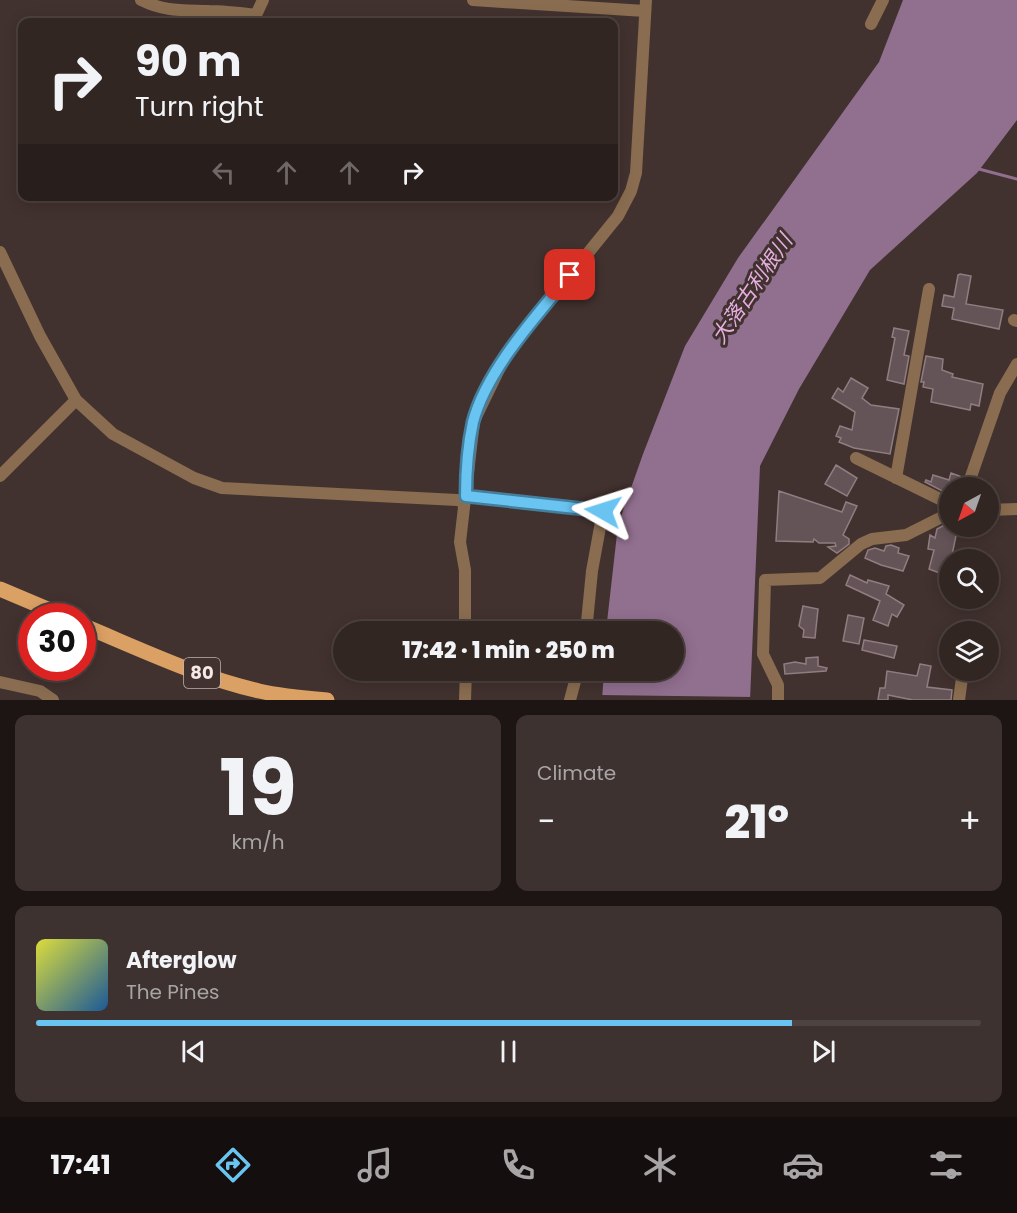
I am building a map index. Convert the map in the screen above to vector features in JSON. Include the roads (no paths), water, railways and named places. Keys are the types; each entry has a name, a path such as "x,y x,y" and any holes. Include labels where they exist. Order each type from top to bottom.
{"main road":[{"path":"0,589 33,603"},
{"name":"80","path":"96,631 220,680 257,691 327,700"}],"street":[{"path":"141,0 158,8 178,11 256,15 263,0"},
{"path":"465,621 465,570 460,542 474,422 507,353 618,216 631,191 636,173 645,6 473,0"},
{"path":"871,24 883,0"},
{"path":"0,252 40,336 76,400 113,434 194,477 222,488 465,499 603,511 592,571 587,621"},
{"path":"896,478 929,289"},
{"path":"971,477 1000,393 1017,364"},
{"path":"0,476 76,400"},
{"path":"856,458 939,499"},
{"path":"999,510 1017,509"},
{"path":"778,700 778,685 763,654 765,580 820,578 861,544 883,537 906,535 939,518"},
{"path":"465,700 466,681"},
{"path":"570,700 575,681"},
{"path":"959,700 962,681"},
{"path":"0,682 40,691 52,700"}],"water":[{"name":"大落古利根川","path":"903,0 1017,0 1017,120 977,173 870,270 799,389 760,466 750,700 602,700 603,681 684,681 684,621 607,621 618,525 685,346 738,258 879,62"}],"waterway":[{"path":"975,168 1017,179"}]}
